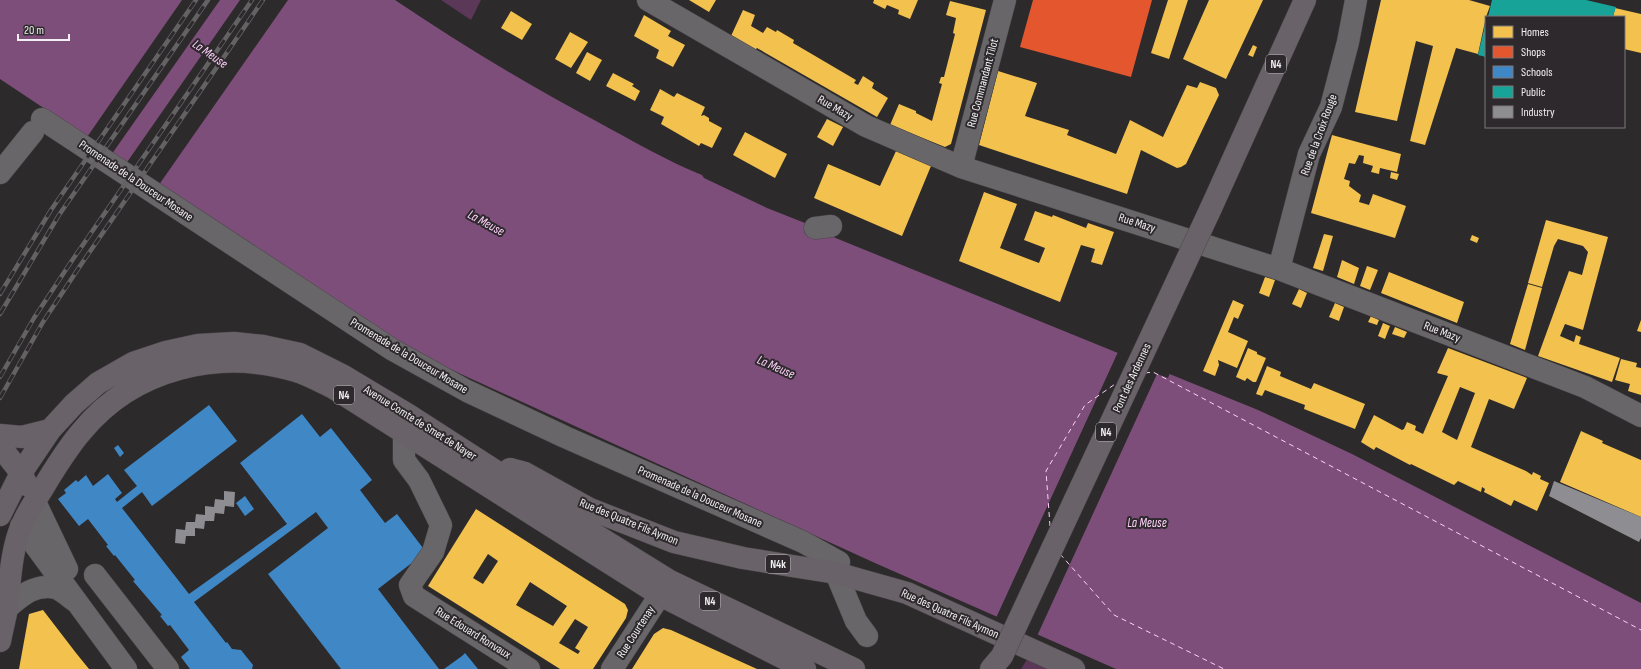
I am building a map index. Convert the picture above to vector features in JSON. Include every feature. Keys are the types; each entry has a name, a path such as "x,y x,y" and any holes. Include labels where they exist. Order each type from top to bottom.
{"main road":[{"name":"Pont des Ardennes","path":"998,665 1306,1"},
{"name":"Avenue Comte de Smet de Nayer","path":"2,501 50,430 74,404 98,384 133,363 166,352 198,345 234,343 300,354 342,375 482,462 573,522 670,581 854,669"},
{"name":"Avenue Comte de Smet de Nayer","path":"21,526 66,452 82,430 105,407 123,394 144,381 174,369 204,363 235,361 263,363 297,371 332,387 660,595 805,669"},
{"path":"0,435 22,437 50,430"},
{"path":"0,446 21,473 35,502"},
{"name":"Rue des Quatre Fils Aymon","path":"482,462 525,473 590,509 674,542 743,558 836,573 907,592 1074,669"},
{"path":"2,501 21,526"},
{"name":"N4","path":"0,641 11,571 21,526"}],"street":[{"name":"Rue Commandant Tilot","path":"961,167 1005,0"},
{"name":"Rue de la Croix Rouge","path":"1279,269 1309,154 1331,107 1348,42 1356,0"},
{"name":"Rue Mazy","path":"658,3 866,126 961,167 1279,269 1585,387 1641,416"},
{"name":"Promenade de la Douceur Mosane","path":"0,173 38,125 393,350 467,391 565,437 803,542 839,562 836,573"},
{"name":"Rue Edouard Ronvaux","path":"404,433 404,460 419,480 441,525 433,552 410,585 416,598 529,669"},
{"path":"35,502 74,582 77,602"},
{"path":"21,526 126,669"},
{"path":"836,573 856,621 867,636"},
{"path":"95,575 168,669"},
{"path":"6,610 24,593 34,588 57,588 77,602"},
{"name":"Rue Courtenay","path":"612,669 660,595"}],"shaded area":[{"path":"441,0 481,0 471,20"},
{"path":"1031,653 1064,669 1021,669"}],"water":[{"name":"La Meuse","path":"0,0 395,0 469,48 519,78 648,150 702,175 704,178 767,208 815,227 816,230 1258,410 1352,454 1641,603 1641,669 1116,669 875,563 406,349 0,79"}],"pier":[{"path":"182,0 220,0 109,158 85,140"},
{"path":"240,0 288,0 156,189 123,168"},
{"path":"1118,352 1170,373 1168,378 1157,374 1037,636 996,618"}],"building: Homes":[{"path":"689,0 716,0 709,12"},
{"path":"874,0 918,0 910,19 898,14 899,10 887,5 885,9 873,3"},
{"path":"1168,0 1188,0 1169,59 1151,53"},
{"path":"1209,0 1263,0 1226,79 1183,59"},
{"path":"1381,0 1469,0 1490,6 1486,16 1485,16 1478,54 1456,48 1425,145 1410,141 1433,46 1416,41 1397,121 1355,112"},
{"path":"950,1 986,10 951,144 945,147 890,125 899,104 916,111 916,113 932,121 942,84 939,83 941,77 944,77 955,34 953,33 956,18 946,15"},
{"path":"1615,8 1641,14 1641,53 1625,49 1625,16 1613,16"},
{"path":"743,10 755,15 751,26 763,33 767,27 776,32 777,30 794,40 793,43 856,80 854,83 858,85 863,76 874,83 872,88 888,98 877,117 757,48 755,50 731,36"},
{"path":"511,11 532,24 522,40 501,28"},
{"path":"644,15 671,31 668,36 685,45 673,67 656,58 659,50 634,36"},
{"path":"570,32 588,42 571,68 555,59"},
{"path":"1253,45 1257,47 1253,57 1248,55"},
{"path":"587,52 602,60 590,81 576,73"},
{"path":"998,71 1037,83 1025,116 1069,130 1067,135 1116,154 1130,120 1163,137 1187,85 1197,88 1200,82 1216,88 1219,95 1186,164 1177,168 1141,150 1127,194 979,145"},
{"path":"613,73 634,84 632,86 640,91 635,101 606,86"},
{"path":"660,89 674,97 677,93 705,107 701,116 704,115 709,118 709,121 722,128 712,148 701,143 699,146 661,124 664,117 650,110"},
{"path":"827,119 843,127 833,146 817,137"},
{"path":"745,132 787,154 775,178 733,155"},
{"path":"1332,135 1401,154 1397,172 1380,168 1379,174 1371,172 1373,166 1363,163 1364,156 1359,155 1355,164 1349,163 1344,179 1350,181 1349,186 1361,195 1359,202 1369,205 1373,194 1406,206 1395,238 1311,213"},
{"path":"896,151 931,166 902,236 814,198 828,164 880,186"},
{"path":"1391,172 1399,174 1397,180 1390,178"},
{"path":"984,192 1017,204 1000,248 1039,263 1045,248 1024,240 1035,211 1052,217 1053,215 1086,228 1088,223 1114,232 1102,265 1091,262 1095,249 1081,245 1060,302 959,261"},
{"path":"1546,220 1608,237 1583,330 1565,324 1560,336 1574,342 1576,335 1581,337 1579,344 1620,358 1612,382 1538,356 1569,271 1582,275 1588,252 1583,246 1558,239 1554,246 1542,287 1528,283"},
{"path":"1324,234 1333,236 1323,271 1313,268"},
{"path":"1472,235 1479,238 1477,243 1470,240"},
{"path":"1342,260 1359,268 1354,284 1337,277"},
{"path":"1367,266 1378,270 1370,290 1360,286"},
{"path":"1389,272 1464,302 1457,323 1381,293"},
{"path":"1265,277 1275,280 1269,297 1259,293"},
{"path":"1528,284 1542,288 1525,350 1510,344"},
{"path":"1299,289 1307,293 1301,308 1292,304"},
{"path":"1233,300 1244,305 1238,319 1234,317 1228,332 1248,341 1237,368 1218,360 1219,365 1215,376 1203,371"},
{"path":"1335,303 1344,307 1339,321 1329,317"},
{"path":"1371,316 1379,320 1377,325 1368,322"},
{"path":"1641,320 1641,332 1637,331"},
{"path":"1383,323 1390,326 1385,339 1378,336"},
{"path":"1395,327 1407,332 1404,338 1392,334"},
{"path":"1248,348 1266,358 1256,382 1253,382 1247,378 1245,381 1236,377"},
{"path":"1448,348 1527,378 1514,409 1489,399 1471,447 1532,475 1533,472 1541,476 1540,479 1549,483 1537,511 1514,500 1511,506 1484,492 1485,489 1482,487 1481,492 1458,481 1454,485 1411,464 1410,465 1376,447 1374,450 1361,442 1374,415 1402,430 1407,422 1416,426 1415,430 1423,434 1448,376 1437,373","holes":["1460,387 1475,393 1457,440 1442,432"]},
{"path":"1621,359 1637,363 1636,367 1641,368 1641,395 1628,391 1630,384 1615,380"},
{"path":"1267,366 1281,372 1280,376 1311,389 1314,383 1365,404 1355,429 1304,409 1305,405 1265,390 1262,396 1256,394"},
{"path":"1581,431 1603,441 1602,443 1641,460 1641,517 1560,482"},
{"path":"476,509 625,604 628,610 626,618 593,669 560,669 428,586","holes":["488,554 498,561 483,584 473,578","530,582 567,606 553,626 516,605","575,619 588,627 575,648 580,651 578,654 559,643"]},
{"path":"43,610 89,669 19,669 29,614"},
{"path":"663,628 671,630 757,669 632,669 654,634"}],"building: Shops":[{"path":"1033,0 1152,0 1131,77 1020,47"}],"building: Schools":[{"path":"209,405 237,441 152,506 142,492 122,508 189,594 287,524 240,463 302,414 320,437 331,428 372,480 360,490 385,523 397,514 426,552 378,589 439,669 341,669 268,574 328,528 316,512 194,602 226,643 227,642 232,649 241,650 253,665 252,669 190,669 181,657 189,650 133,581 135,580 106,546 108,545 88,519 79,526 58,499 66,493 64,490 76,480 78,482 86,475 93,486 108,474 122,493 115,499 117,502 137,486 124,470"},
{"path":"118,445 124,453 120,457 114,448"},
{"path":"245,496 254,509 245,516 236,503"},
{"path":"465,653 478,669 444,669 462,656"}],"building: Public":[{"path":"1492,0 1586,0 1616,7 1613,16 1488,16"},
{"path":"1485,25 1485,57 1478,55"}],"building: Industry":[{"path":"1554,481 1641,517 1641,538 1639,542 1549,496"},
{"path":"224,491 235,492 234,507 225,506 224,514 215,513 214,521 205,521 204,529 195,528 195,536 186,536 185,544 175,543 176,529 185,530 186,522 195,522 196,514 205,515 205,506 214,507 215,499 224,500"}],"ferry route":[{"path":"1145,373 1153,372 1641,630"},
{"path":"1050,526 1046,471 1085,405 1118,382"},
{"path":"1060,554 1114,615 1224,669"}],"railway":[{"path":"0,294 51,210 196,0"},
{"path":"0,314 59,215 208,0"},
{"path":"0,377 34,318 71,262 252,0"},
{"path":"0,398 43,322 80,266 263,0"}]}
